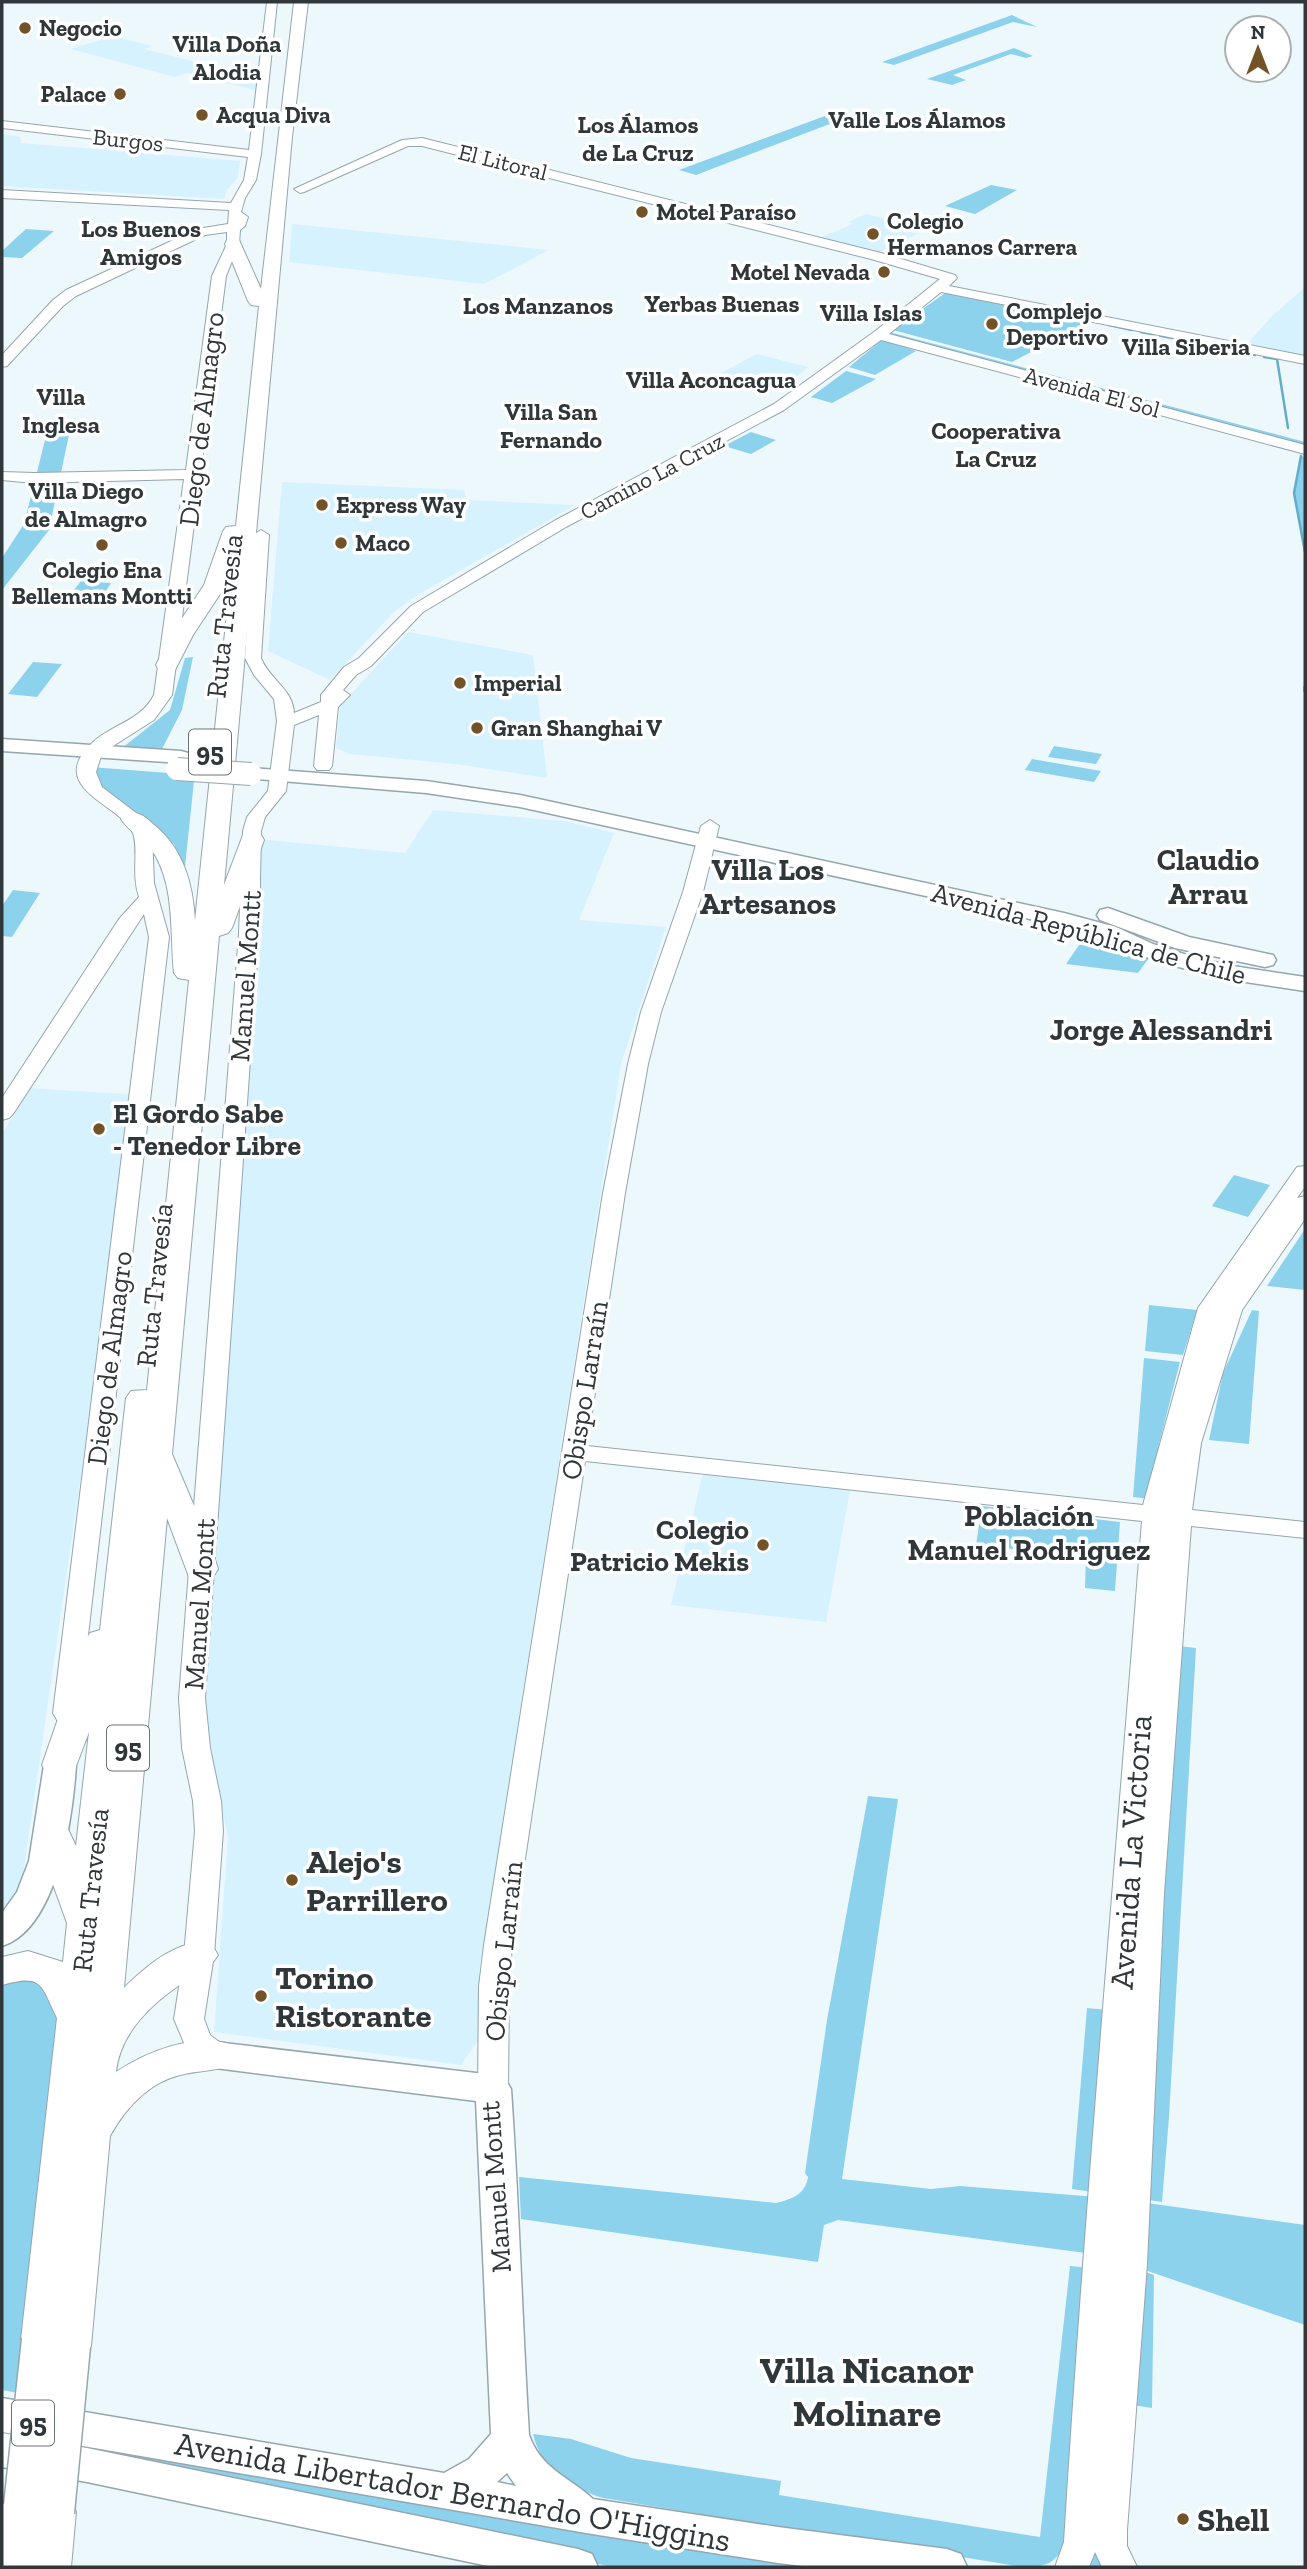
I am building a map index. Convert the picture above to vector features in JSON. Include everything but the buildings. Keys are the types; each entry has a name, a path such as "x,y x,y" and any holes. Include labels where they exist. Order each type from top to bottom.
{"highway":[{"name":"Ruta Travesía","path":"247,536 257,300 288,2"},
{"name":"Ruta Travesía","path":"56,2343 90,2139 85,1934 125,1556 247,536 279,191 301,2"},
{"path":"279,191 300,189"},
{"path":"233,236 257,300"},
{"path":"167,665 182,635 247,536"},
{"path":"133,819 157,838 174,865 195,975"},
{"path":"195,975 245,864 252,840"},
{"name":"Ruta Travesía","path":"18,2567 39,2509 87,2038 158,1443 195,975"},
{"path":"158,1443 164,1474 195,1541 201,1569"},
{"path":"60,1765 89,1685 125,1556"},
{"path":"52,1832 71,1878 85,1934"},
{"path":"2,1971 23,1965 51,1971 62,1982 87,2038 120,2015 144,1990 199,1955"},
{"path":"90,2139 108,2105 143,2073 178,2059 215,2054"},
{"name":"Ruta Travesía","path":"39,2509 48,2567"}],"main road":[{"name":"Diego de Almagro","path":"90,758 102,744 146,719 156,709 163,695 219,276 233,236 235,210 240,195 250,180 272,2"},
{"name":"Burgos","path":"2,124 255,154"},
{"name":"El Litoral","path":"300,189 413,142 949,276 950,280 940,288"},
{"path":"2,196 235,210"},
{"path":"2,344 39,304 56,293 235,210"},
{"path":"2,363 58,303 71,293 202,232 214,228 233,236"},
{"name":"Camino La Cruz","path":"331,698 364,669 365,662 399,624 424,604 560,524 779,407 940,288"},
{"path":"940,288 1305,360"},
{"name":"Avenida El Sol","path":"882,332 1305,442"},
{"name":"Avenida El Sol","path":"882,332 1305,450"},
{"path":"2,476 34,478 192,474"},
{"name":"Manuel Montt","path":"247,536 253,653 257,668 285,707 281,770 275,793 254,821 252,840 249,933 201,1569 193,1716 207,1801 209,1831 199,1955 188,2019 198,2042 215,2054 493,2089 510,2435 519,2461 531,2477 593,2516"},
{"path":"277,693 331,698"},
{"path":"284,723 331,698"},
{"path":"323,766 331,698"},
{"name":"Avenida República de Chile","path":"2,746 90,758"},
{"name":"Avenida República de Chile","path":"2,758 90,758 281,770 447,790 708,834 1082,907 1198,947 1305,966"},
{"path":"90,758 88,775 94,789 133,819"},
{"name":"Avenida República de Chile","path":"281,770 323,766 455,775 573,796 708,834 1108,932 1178,960 1225,972 1305,984"},
{"path":"551,807 569,804 573,796"},
{"name":"Diego de Almagro","path":"2,1934 35,1893 47,1863 59,1790 159,946 157,919 148,898 142,868 144,838 133,819"},
{"name":"Obispo Larraín","path":"493,2089 494,1986 498,1945 614,1193 638,1064 651,1012 693,892 708,834"},
{"path":"2,1114 122,929 148,898"},
{"name":"Avenida La Victoria","path":"1120,2567 1110,2547 1110,2529 1131,2263 1150,1893 1171,1645 1167,1515 1156,1497 1209,1308 1305,1172"},
{"name":"Avenida La Victoria","path":"1072,2567 1081,2542 1097,2263 1120,1998 1142,1675 1167,1515 1231,1310 1305,1203"},
{"path":"574,1452 1305,1530"},
{"name":"Avenida Libertador Bernardo O'Higgins","path":"2,2414 593,2516 778,2545 947,2567"},
{"path":"443,2491 480,2474 498,2456 510,2435"},
{"name":"Avenida Libertador Bernardo O'Higgins","path":"2,2451 87,2465 578,2567"},
{"path":"447,2540 486,2567"}],"shaded area":[{"path":"1012,15 1037,27 1013,22 894,65 882,62"},
{"path":"113,36 152,46 144,49 264,79 263,92 187,73 175,77 71,49"},
{"path":"1014,48 1033,56 1026,58 1011,54 953,75 966,80 952,85 927,79"},
{"path":"833,113 848,117 696,175 679,170"},
{"path":"2,134 20,137 21,143 240,161 238,177 227,190 224,199 2,186"},
{"path":"991,185 1017,190 975,214 945,206"},
{"name":"Colegio Hermanos Carrera","path":"866,214 927,229 876,254 817,239 853,224 849,222"},
{"path":"292,224 549,250 484,284 289,262"},
{"path":"26,229 54,231 22,258 2,257 2,251"},
{"path":"1305,287 1305,355 1247,344 1271,317"},
{"name":"Complejo Deportivo","path":"948,291 1093,319 1012,362 893,330"},
{"path":"889,332 1305,442 1305,449 885,335"},
{"path":"883,339 916,351 875,375 849,367"},
{"path":"757,354 808,367 781,389 715,376"},
{"path":"846,371 876,379 832,403 811,397"},
{"path":"49,424 71,425 49,530 2,590 2,558 24,524"},
{"path":"751,432 776,440 751,454 724,446"},
{"path":"1301,456 1305,457 1305,535 1302,537 1294,493"},
{"path":"282,482 464,490 467,500 575,505 419,594 394,612 330,680 268,651"},
{"path":"81,581 111,583 98,603 65,601"},
{"path":"408,632 533,655 547,778 456,764 350,754 336,748 340,706"},
{"path":"193,657 182,710 161,751 122,748 170,710 185,658"},
{"path":"33,662 62,664 37,697 8,694"},
{"path":"1054,746 1102,754 1096,764 1048,757"},
{"path":"1032,759 1101,771 1094,782 1025,770"},
{"path":"91,767 181,774 194,781 184,876 174,844 103,791"},
{"path":"433,810 563,821 614,833 579,920 666,927 621,1064 479,1972 479,2039 461,2065 214,2032 228,1837 205,1712 257,839 405,853"},
{"path":"13,890 40,893 12,937 2,936 2,906"},
{"path":"1086,935 1149,958 1138,973 1066,964"},
{"path":"30,1088 136,1095 22,1882 2,1912 2,1134"},
{"path":"1234,1175 1270,1185 1248,1217 1212,1206"},
{"path":"1305,1229 1305,1290 1267,1286"},
{"path":"1149,1305 1197,1310 1183,1355 1145,1351"},
{"path":"1252,1310 1259,1311 1249,1444 1209,1440 1223,1373"},
{"path":"1144,1358 1180,1362 1159,1444 1149,1499 1133,1497"},
{"name":"Colegio Patricio Mekis","path":"704,1469 851,1485 826,1622 671,1605"},
{"path":"982,1506 1120,1522 1115,1591 1085,1588 1086,1557 976,1545"},
{"path":"1145,1642 1196,1648 1162,2202 1072,2189 1087,2008 1118,2011"},
{"path":"868,1796 898,1799 842,2179 931,2189 960,2186 1097,2197 1093,2254 838,2220 824,2225 818,2262 521,2219 519,2177 776,2203 801,2192 808,2177 805,2173 827,2020"},
{"path":"30,1969 61,1998 24,2394 2,2390 2,1983 8,1977"},
{"path":"1140,2202 1305,2225 1305,2325 1136,2267"},
{"path":"1123,2264 1154,2275 1152,2408 1112,2402 1101,2553 1109,2567 1077,2567 1085,2554 1063,2548 1051,2562 1035,2567 1022,2567 603,2498 579,2489 558,2476 543,2458 533,2434 571,2439 631,2458 781,2481 779,2495 1040,2537 1070,2266 1102,2269"},
{"path":"70,2439 867,2567 612,2567 69,2449"}],"waterway":[{"path":"1109,325 1132,330"},
{"path":"1141,332 1172,338"},
{"path":"1181,340 1214,346"},
{"path":"1223,348 1255,355"},
{"path":"1264,357 1277,359 1288,428"},
{"path":"1301,456 1294,493 1305,552"}],"place":[{"name":"Negocio","path":"25,28"},
{"name":"Palace","path":"120,94"},
{"name":"Acqua Diva","path":"202,115"},
{"name":"Motel Paraíso","path":"642,212"},
{"name":"Colegio Hermanos Carrera","path":"873,234"},
{"name":"Motel Nevada","path":"884,272"},
{"name":"Complejo Deportivo","path":"992,324"},
{"name":"Express Way","path":"322,505"},
{"name":"Maco","path":"341,543"},
{"name":"Colegio Ena Bellemans Montti","path":"102,545"},
{"name":"Imperial","path":"460,683"},
{"name":"Gran Shanghai V","path":"477,728"},
{"name":"El Gordo Sabe - Tenedor Libre","path":"99,1129"},
{"name":"Colegio Patricio Mekis","path":"763,1545"},
{"name":"Alejo's Parrillero","path":"292,1880"},
{"name":"Torino Ristorante","path":"261,1996"},
{"name":"Shell","path":"1183,2519"}],"district":[{"name":"Villa Doña Alodia","path":"227,58"},
{"name":"Valle Los Álamos","path":"917,120"},
{"name":"Los Álamos de La Cruz","path":"638,139"},
{"name":"Los Buenos Amigos","path":"141,243"},
{"name":"Yerbas Buenas","path":"722,304"},
{"name":"Los Manzanos","path":"538,306"},
{"name":"Villa Islas","path":"871,313"},
{"name":"Villa Siberia","path":"1186,347"},
{"name":"Villa Aconcagua","path":"711,380"},
{"name":"Villa Inglesa","path":"61,411"},
{"name":"Villa San Fernando","path":"551,426"},
{"name":"Cooperativa La Cruz","path":"996,445"},
{"name":"Villa Diego de Almagro","path":"86,505"},
{"name":"Claudio Arrau","path":"1208,877"},
{"name":"Villa Los Artesanos","path":"768,887"},
{"name":"Jorge Alessandri","path":"1161,1030"},
{"name":"Población Manuel Rodriguez","path":"1029,1533"},
{"name":"Villa Nicanor Molinare","path":"867,2392"}]}
